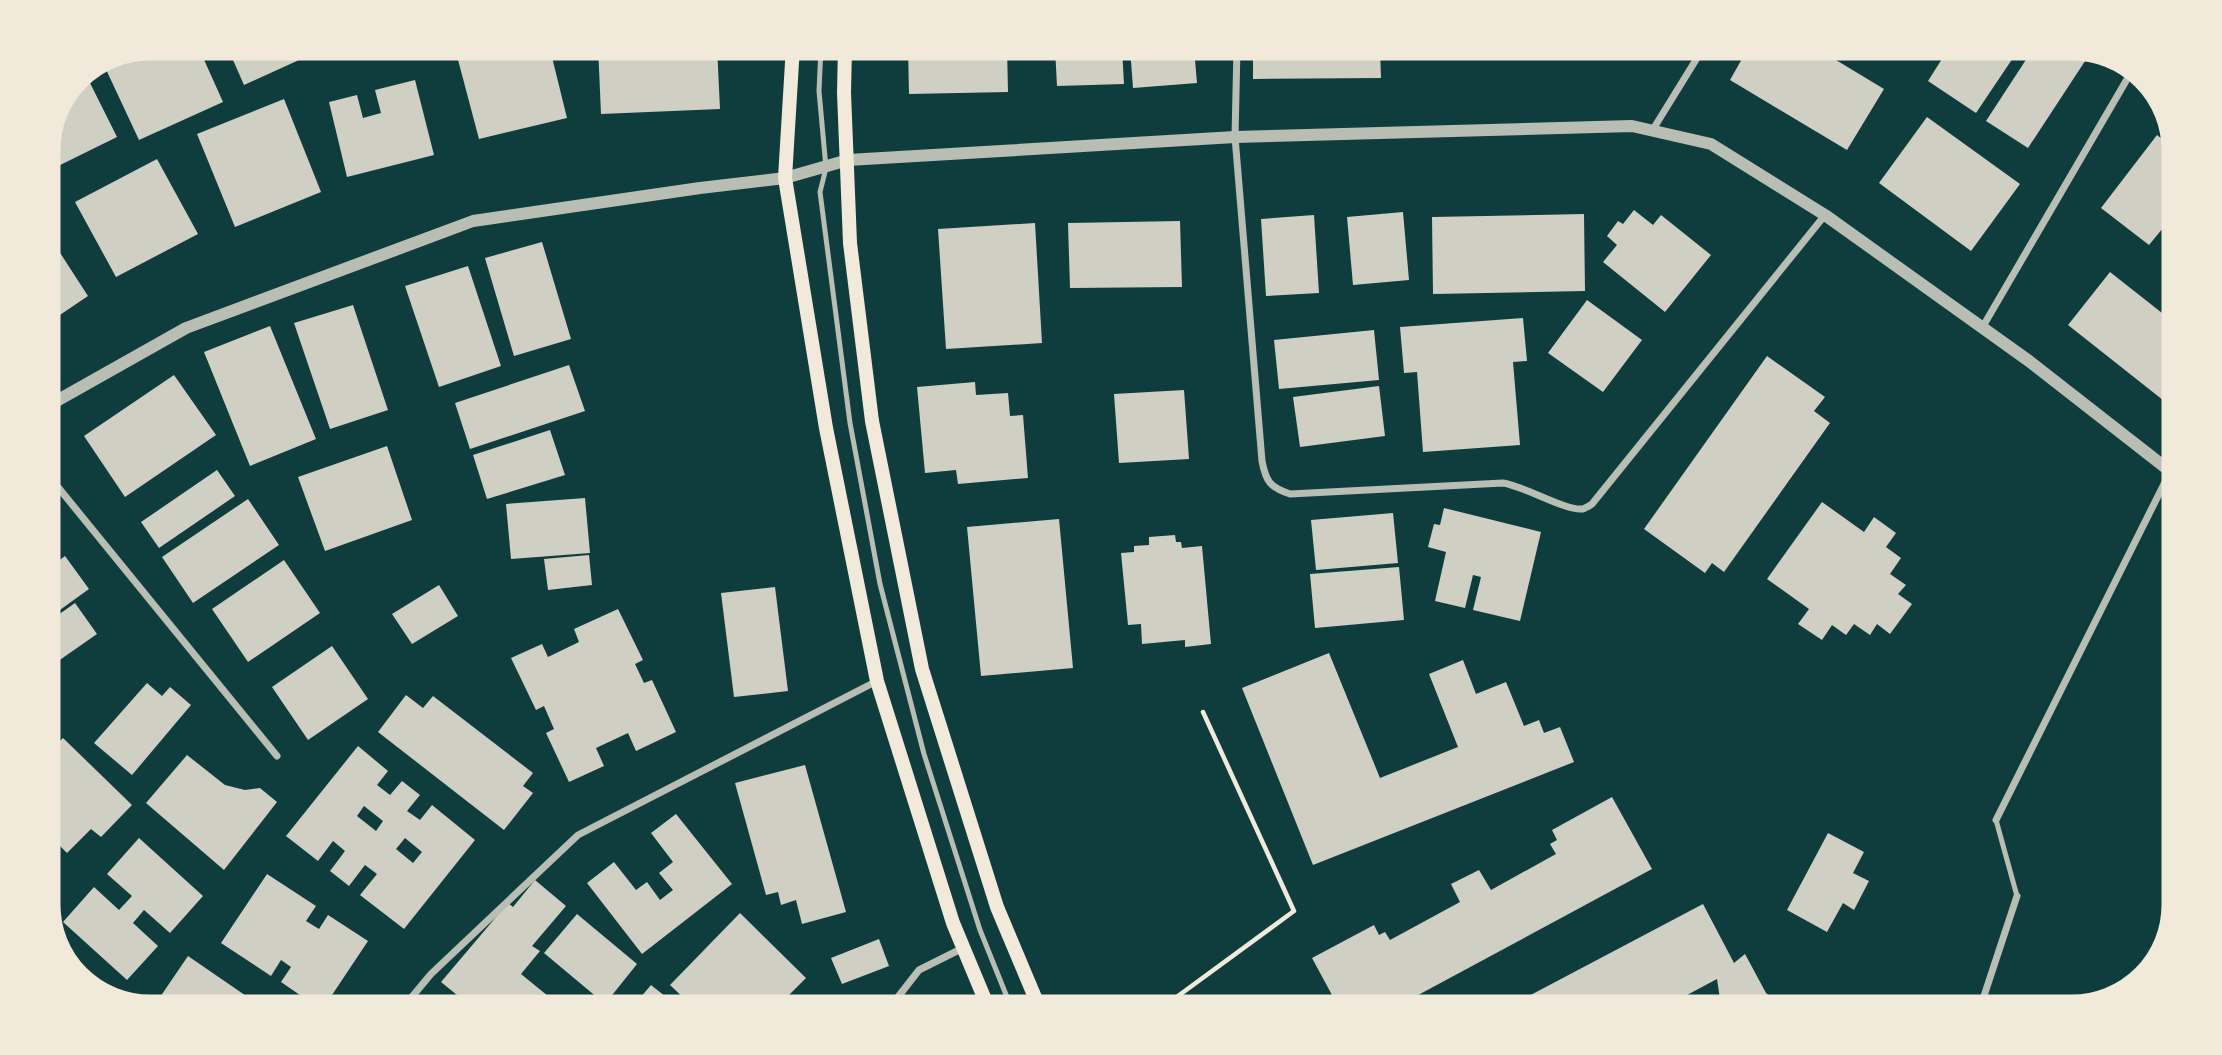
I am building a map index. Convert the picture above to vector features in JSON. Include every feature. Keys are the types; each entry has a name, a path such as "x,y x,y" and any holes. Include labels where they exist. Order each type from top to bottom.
{"main road":[{"path":"792,56 785,178 826,428 877,681 953,923 985,999"},
{"path":"845,56 850,243 872,421 922,669 997,907 1036,999"}],"street":[{"path":"1237,56 1235,137 1262,461 1266,479 1276,490 1290,494 1503,483 1516,485 1572,508 1583,509 1592,505 1825,215"},
{"path":"1652,131 1698,56"},
{"path":"1982,328 2129,76"},
{"path":"56,401 186,328 473,221 785,178 848,160 1235,137 1632,126 1711,144 1825,215 2029,361 2166,469"},
{"path":"56,485 277,756"},
{"path":"1996,820 2166,488"},
{"path":"410,999 431,974 578,835 877,681"},
{"path":"1983,999 2017,896"},
{"path":"896,999 919,970 963,948"}],"lane":[{"path":"821,56 819,91 826,168 820,192 850,423 880,584 924,754 980,930 1008,999"},
{"path":"1996,820 2017,896"}],"path":[{"path":"1174,999 1294,911 1203,712"}],"building":[{"path":"202,56 223,102 139,140 105,68 132,58"},
{"path":"231,56 308,56 244,85"},
{"path":"457,56 552,56 567,118 479,139"},
{"path":"598,56 717,56 720,109 601,114"},
{"path":"908,56 1007,56 1008,92 909,94"},
{"path":"1055,56 1122,56 1124,84 1057,86"},
{"path":"1131,56 1195,56 1197,83 1133,88"},
{"path":"1253,56 1380,56 1381,78 1253,79"},
{"path":"1744,56 1829,56 1884,89 1847,150 1730,80"},
{"path":"1944,56 2014,56 1976,113 1928,81"},
{"path":"2028,56 2087,58 2028,148 1986,121"},
{"path":"88,79 117,137 56,167 59,126 75,93"},
{"path":"415,80 434,155 347,177 329,102 357,95 363,118 381,113 375,90"},
{"path":"284,99 321,192 235,227 197,134"},
{"path":"1927,117 2020,184 1971,251 1879,183"},
{"path":"2157,135 2166,142 2166,230 2163,228 2149,245 2101,208"},
{"path":"157,159 198,234 116,277 75,202"},
{"path":"1634,210 1653,225 1661,215 1711,255 1665,312 1603,262 1617,245 1607,236 1618,221 1623,224"},
{"path":"1403,212 1409,280 1353,285 1347,217"},
{"path":"1584,214 1585,291 1433,294 1432,217"},
{"path":"1314,215 1319,293 1266,296 1261,219"},
{"path":"1180,221 1182,287 1070,288 1068,223"},
{"path":"1035,223 1042,343 946,349 938,229"},
{"path":"542,242 571,339 514,356 485,258"},
{"path":"56,247 88,296 56,318"},
{"path":"468,266 501,366 439,387 405,286"},
{"path":"2110,272 2166,316 2166,402 2068,325"},
{"path":"1587,300 1642,340 1603,392 1548,353"},
{"path":"353,305 388,410 330,429 294,323"},
{"path":"1523,318 1527,361 1513,362 1520,445 1423,452 1417,372 1404,373 1400,327"},
{"path":"270,326 316,439 250,466 204,352"},
{"path":"1374,330 1379,380 1279,389 1274,340"},
{"path":"1767,356 1825,397 1814,411 1830,423 1724,572 1712,563 1705,573 1644,529"},
{"path":"569,365 585,411 470,449 455,403"},
{"path":"174,375 216,435 125,497 84,436"},
{"path":"975,382 976,395 1008,393 1010,416 1023,415 1028,478 958,484 956,470 925,473 917,387"},
{"path":"1379,386 1385,436 1300,447 1293,397"},
{"path":"1184,390 1189,459 1119,463 1114,394"},
{"path":"550,430 565,475 487,499 473,455"},
{"path":"387,446 412,520 325,551 298,477"},
{"path":"217,470 235,496 159,548 141,522"},
{"path":"585,498 590,553 511,559 506,504"},
{"path":"248,499 279,545 193,603 162,557"},
{"path":"1822,502 1864,532 1874,517 1896,533 1886,547 1901,558 1890,574 1906,585 1898,594 1912,604 1890,634 1877,624 1870,635 1854,624 1846,635 1832,625 1822,640 1798,624 1809,609 1767,579"},
{"path":"1444,508 1541,532 1520,621 1473,610 1481,577 1473,575 1465,608 1435,601 1446,552 1428,547 1434,524 1440,525"},
{"path":"1393,513 1398,563 1316,570 1311,520"},
{"path":"1059,519 1073,668 981,676 967,527"},
{"path":"1175,535 1176,542 1181,542 1182,548 1202,546 1211,644 1185,647 1185,640 1142,644 1141,624 1128,625 1121,553 1134,552 1134,546 1149,545 1149,537"},
{"path":"589,555 592,585 548,590 544,559"},
{"path":"65,556 89,589 56,613 56,563"},
{"path":"284,560 320,613 248,662 212,609"},
{"path":"1399,567 1404,620 1315,628 1310,574"},
{"path":"439,585 458,616 412,644 392,614"},
{"path":"775,587 788,691 734,697 721,593"},
{"path":"75,603 97,634 56,663 56,616"},
{"path":"618,609 643,660 635,664 644,683 652,680 676,732 636,751 628,733 596,748 604,766 569,782 546,733 554,729 544,706 536,710 511,658 542,644 548,657 579,642 574,629"},
{"path":"332,646 368,699 308,740 272,687"},
{"path":"1329,653 1380,778 1458,747 1429,674 1463,660 1476,694 1506,682 1524,726 1539,720 1544,733 1560,727 1574,762 1313,865 1242,688"},
{"path":"147,683 162,696 170,687 191,705 132,775 94,743"},
{"path":"406,695 423,708 433,696 533,773 523,786 533,793 504,830 378,732"},
{"path":"63,738 132,805 101,837 91,829 67,853 56,842 56,745"},
{"path":"358,746 388,771 377,785 390,795 402,781 420,795 407,811 420,820 432,805 475,840 404,929 360,895 377,874 365,865 349,886 330,871 345,851 333,841 318,861 286,836","holes":["364,806 383,821 376,831 357,816","405,838 422,852 413,863 396,849"]},
{"path":"187,755 225,785 245,790 260,788 277,802 224,870 146,803"},
{"path":"805,765 846,912 802,924 796,900 781,905 778,892 766,895 735,783"},
{"path":"1612,797 1652,869 1411,999 1334,999 1312,958 1374,925 1379,935 1385,932 1390,940 1460,902 1451,884 1479,870 1491,890 1556,854 1550,844 1557,840 1552,830"},
{"path":"676,814 732,884 642,954 587,883 614,862 636,890 647,882 660,900 673,890 659,873 673,862 651,833"},
{"path":"1828,833 1864,852 1853,873 1869,881 1854,910 1843,903 1827,932 1787,910"},
{"path":"139,838 203,896 170,933 144,910 133,923 158,946 127,980 63,922 94,887 119,910 132,896 107,874"},
{"path":"267,874 316,906 306,921 319,929 328,915 368,941 329,999 306,999 281,982 291,967 281,960 271,976 221,943"},
{"path":"535,880 566,906 532,946 540,951 521,974 552,999 462,999 441,982 508,903 513,907"},
{"path":"1703,904 1734,963 1745,954 1766,993 1773,999 1720,999 1717,979 1680,999 1523,999"},
{"path":"740,913 806,978 785,999 685,999 670,985"},
{"path":"577,914 637,964 609,999 599,999 544,953"},
{"path":"2160,937 2147,962 2128,980"},
{"path":"879,939 889,966 842,984 831,958"},
{"path":"188,956 251,999 159,999"},
{"path":"651,985 668,999 639,999"}]}
